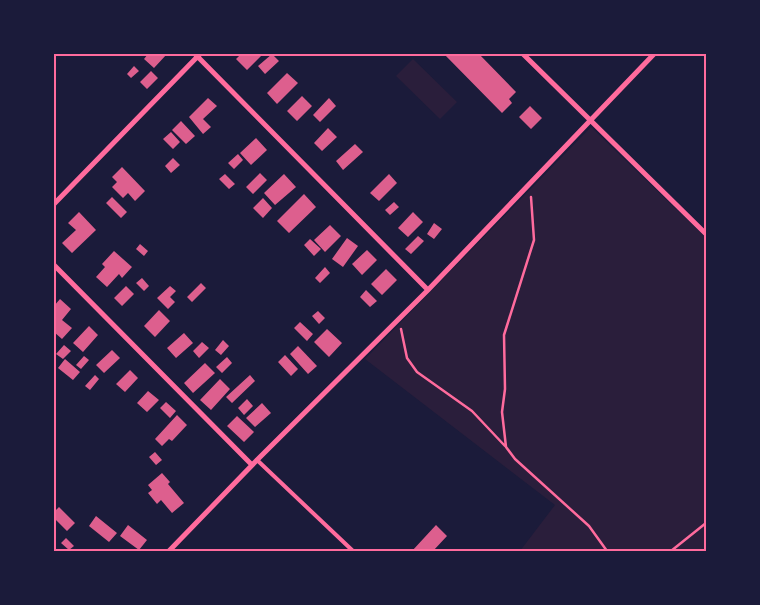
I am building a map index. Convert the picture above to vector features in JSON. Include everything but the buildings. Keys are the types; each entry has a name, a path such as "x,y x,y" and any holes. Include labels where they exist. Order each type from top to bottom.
{"street":[{"path":"523,54 706,234"},
{"path":"169,551 252,465 428,290 654,54"},
{"path":"54,204 197,55 428,290"},
{"path":"54,265 252,465"}],"lane":[{"path":"257,460 353,551"}],"path":[{"path":"506,447 502,412 505,370 504,335 534,240 531,210 532,180"},
{"path":"399,319 407,358 417,372 472,411 515,459 589,526 607,551"},
{"path":"670,551 706,523"}],"shaded area":[{"path":"413,59 457,102 440,119 396,76"},
{"path":"591,127 706,238 706,551 520,551 555,505 365,359"}]}
